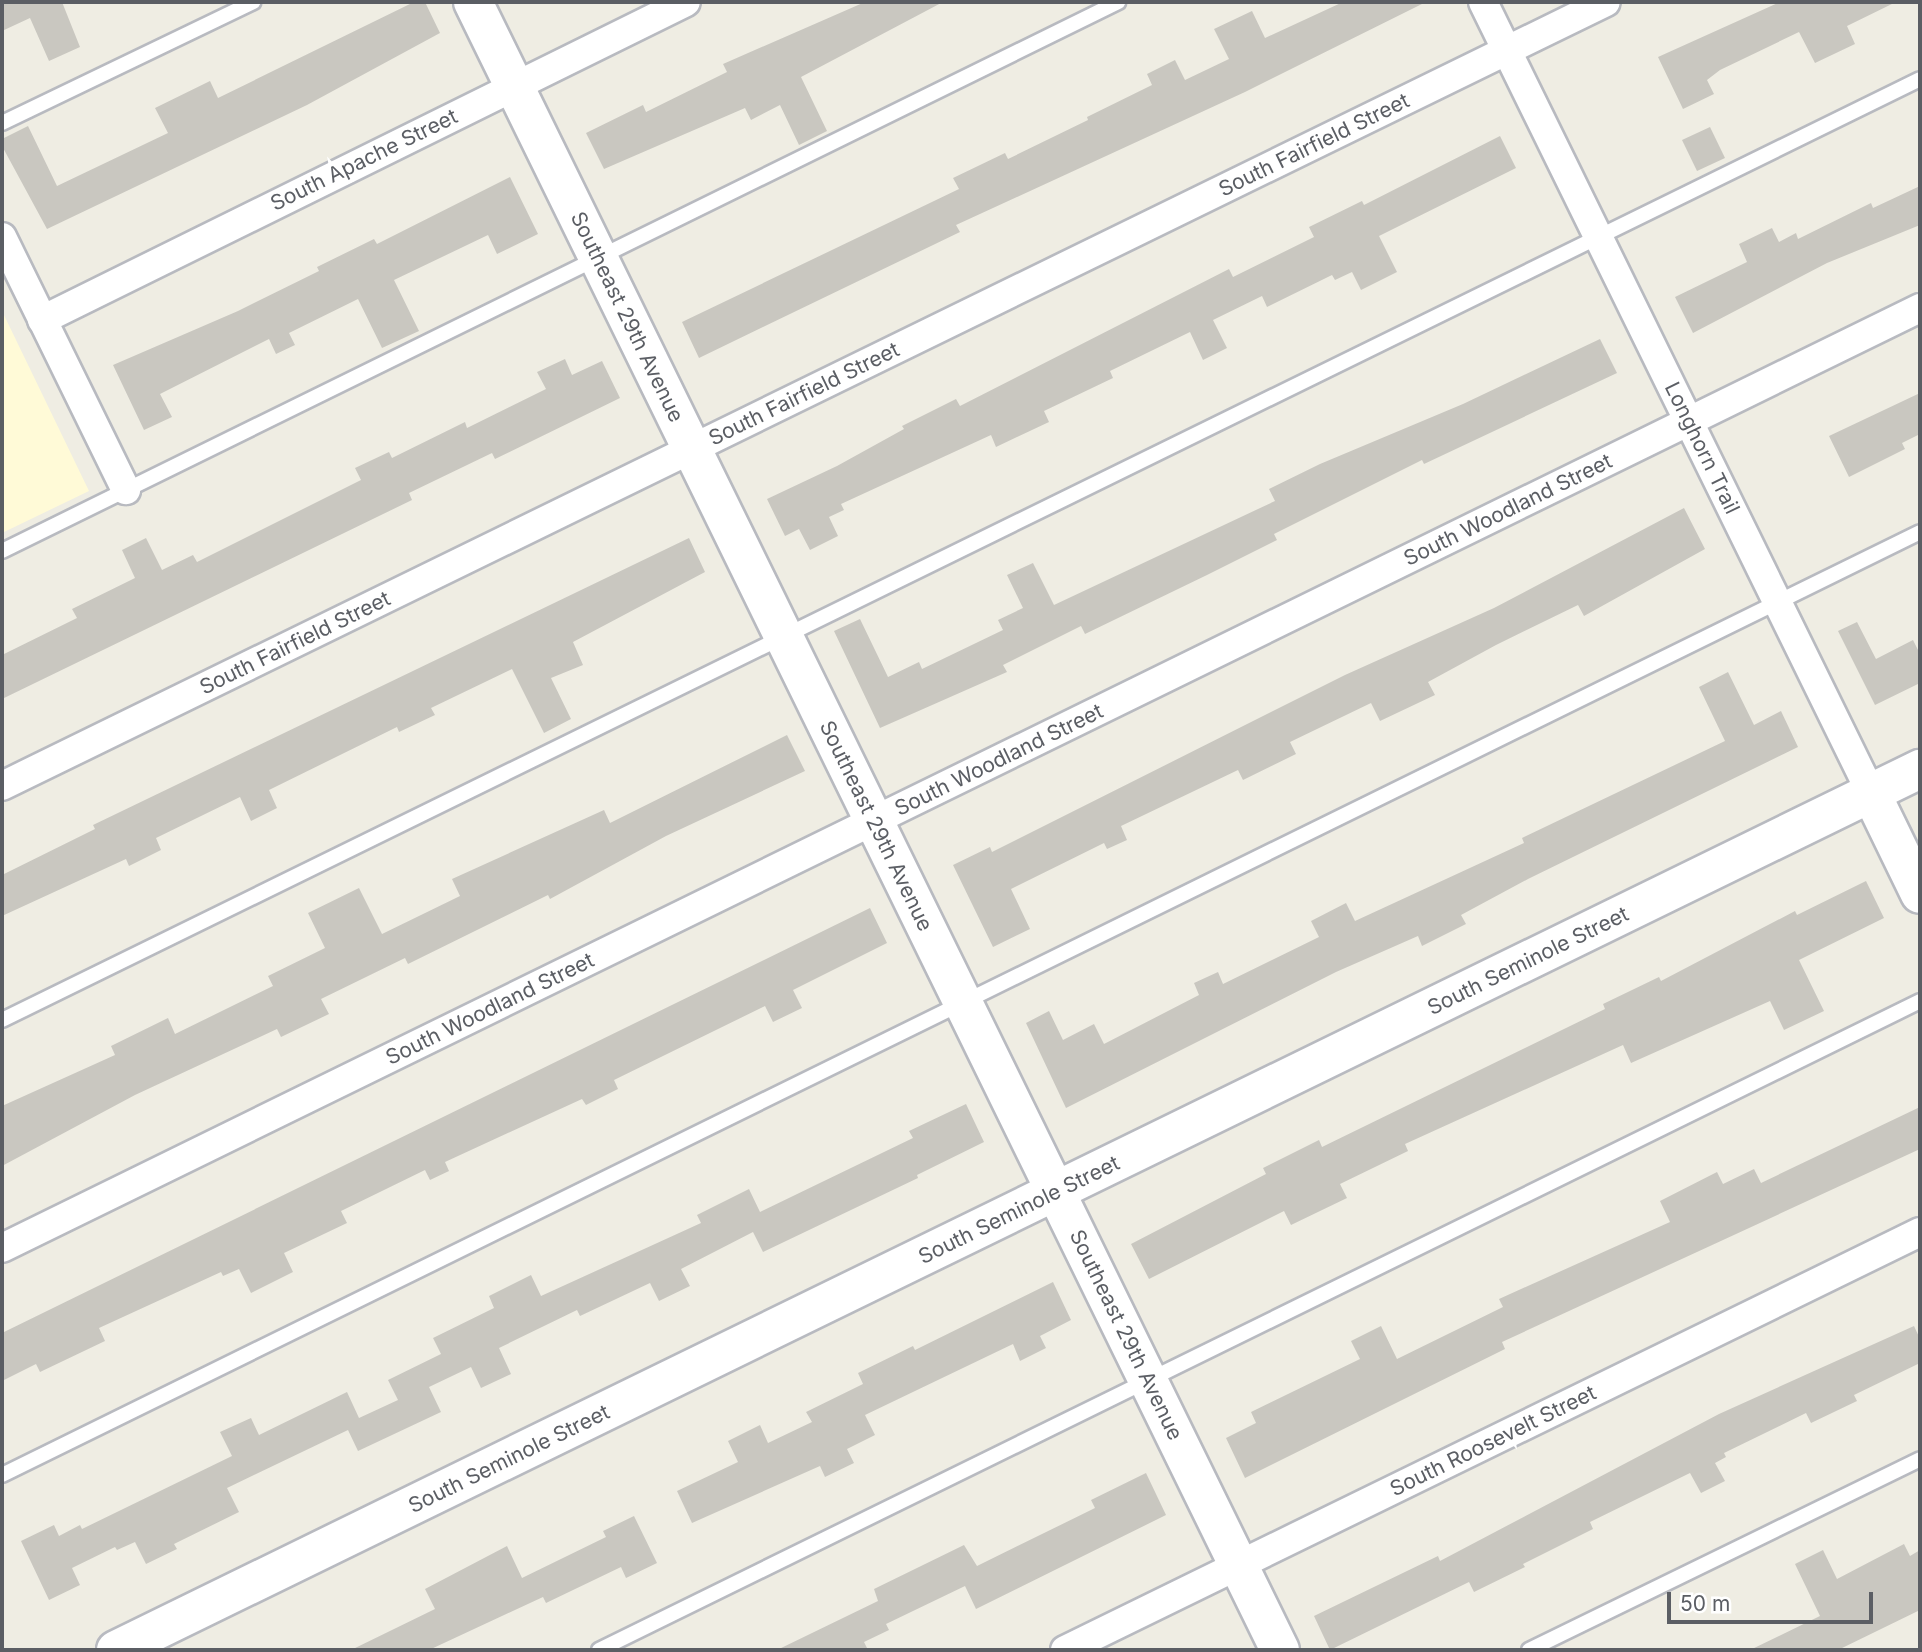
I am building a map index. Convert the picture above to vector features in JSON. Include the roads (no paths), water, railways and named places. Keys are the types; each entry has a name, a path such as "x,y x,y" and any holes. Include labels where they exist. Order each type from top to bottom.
{"street":[{"name":"Southeast 29th Avenue","path":"473,2 1280,1650"},
{"name":"South Apache Street","path":"42,320 686,2"},
{"name":"Longhorn Trail","path":"1483,2 1920,894"},
{"name":"South Fairfield Street","path":"2,786 1606,2"},
{"path":"2,237 126,490"},
{"name":"South Woodland Street","path":"2,1248 1920,308"},
{"name":"South Seminole Street","path":"116,1650 1920,769"},
{"name":"South Roosevelt Street","path":"1065,1650 1920,1232"}],"lane":[{"path":"2,123 253,2"},
{"path":"2,551 1118,2"},
{"path":"2,1020 1920,79"},
{"path":"2,1475 1920,532"},
{"path":"599,1650 1149,1383 1920,1001"},
{"path":"1529,1650 1920,1459"}]}
